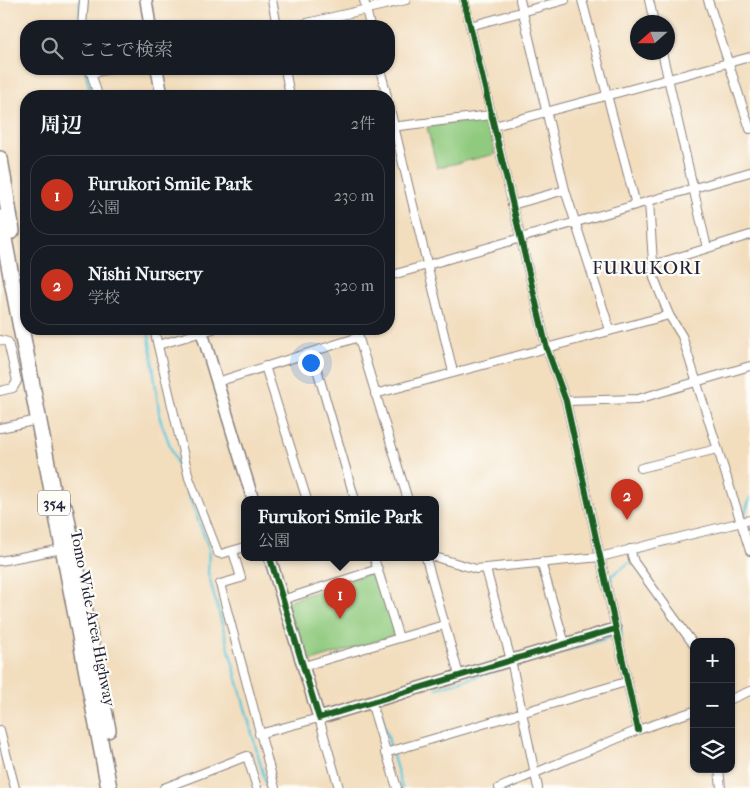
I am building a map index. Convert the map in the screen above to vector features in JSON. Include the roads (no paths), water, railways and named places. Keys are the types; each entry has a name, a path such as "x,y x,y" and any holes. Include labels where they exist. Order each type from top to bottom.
{"highway":[{"path":"0,159 20,274"},
{"name":"Tomo Wide Area Highway","path":"0,218 20,324"},
{"name":"Tomo Wide Area Highway","path":"22,335 109,788"},
{"name":"Tomo Wide Area Highway","path":"31,335 119,788"}],"street":[{"path":"82,20 84,0"},
{"path":"146,0 149,20"},
{"path":"272,0 276,20"},
{"path":"364,0 369,20"},
{"path":"319,20 406,0"},
{"path":"464,0 547,349 566,401 638,730"},
{"path":"520,0 565,190 610,330"},
{"path":"470,26 565,0"},
{"path":"582,0 636,205"},
{"path":"649,0 652,15"},
{"path":"708,0 750,129"},
{"path":"494,126 750,58"},
{"path":"664,60 707,248"},
{"path":"92,75 96,90"},
{"path":"158,75 161,90"},
{"path":"286,75 289,90"},
{"path":"382,75 385,90"},
{"path":"395,127 491,115"},
{"path":"395,142 453,372"},
{"path":"395,274 574,221 750,172"},
{"path":"512,205 565,190"},
{"path":"649,201 653,265 657,288 682,336 750,551"},
{"path":"653,265 750,235"},
{"path":"376,394 670,315"},
{"path":"156,335 189,478 218,553 221,554 241,548"},
{"path":"158,345 190,335"},
{"path":"207,335 217,382 251,496"},
{"path":"217,382 359,337 404,496"},
{"path":"0,340 8,342 17,381 13,388 0,391"},
{"path":"312,352 355,496"},
{"path":"266,366 306,496"},
{"path":"566,401 638,399 750,366"},
{"path":"0,428 38,420"},
{"path":"641,468 717,449"},
{"path":"439,558 476,570 600,557 750,520"},
{"path":"0,561 62,549"},
{"path":"630,549 634,562 690,639"},
{"path":"233,551 241,578 220,584 275,788"},
{"path":"271,561 304,666 339,788"},
{"path":"375,561 399,638"},
{"path":"427,561 459,675"},
{"path":"541,562 565,644"},
{"path":"282,600 378,569"},
{"path":"486,569 511,660 538,788"},
{"path":"304,666 444,625"},
{"path":"260,734 615,629"},
{"path":"385,754 626,682"},
{"path":"735,698 750,692"},
{"path":"371,702 385,754 397,788"},
{"path":"499,788 638,730 690,713"},
{"path":"0,730 15,788"},
{"path":"164,788 247,756 257,788"},
{"path":"719,773 721,788"}],"waterway":[{"path":"80,0 80,15"},
{"path":"86,75 90,90"},
{"path":"149,335 160,419 209,549 208,573 267,788"},
{"path":"744,515 750,498"},
{"path":"651,550 740,528"},
{"path":"636,558 645,551"},
{"path":"437,688 622,634 611,576 629,563"},
{"path":"381,704 379,705 402,788"}],"place":[{"name":"Nishi Nursery","path":"627,520"},
{"name":"Furukori Smile Park","path":"340,619"}],"district":[{"name":"FURUKORI","path":"647,268"}]}
